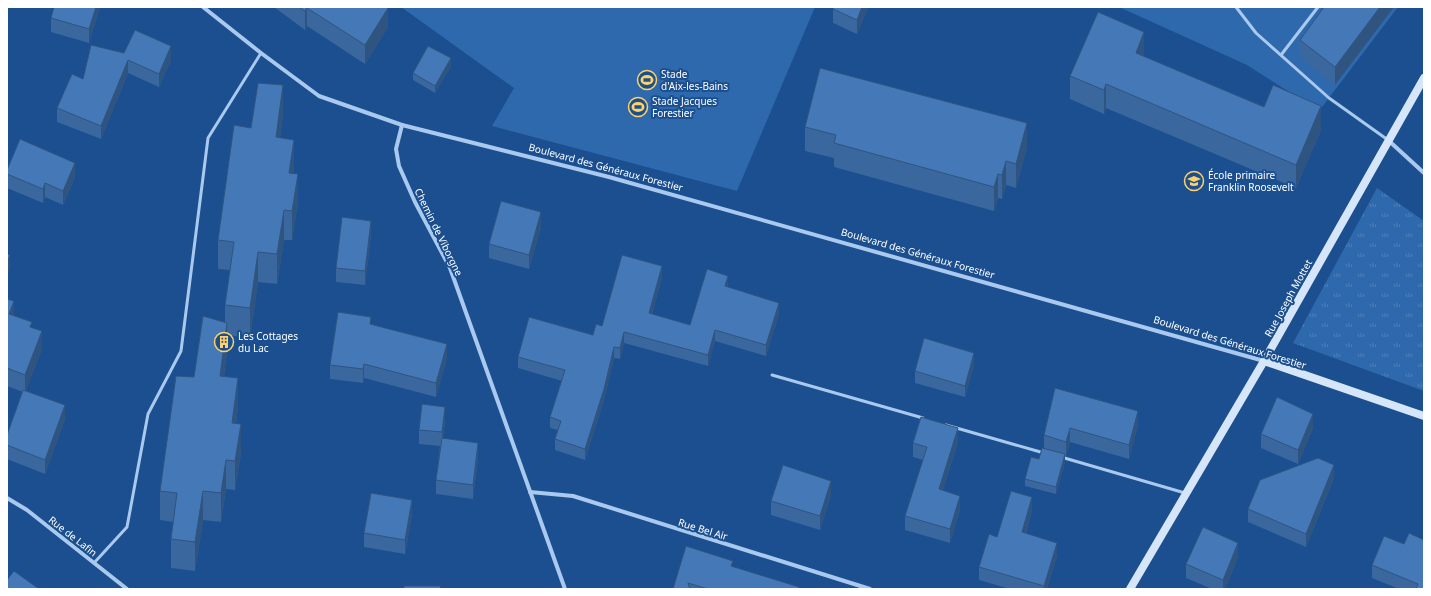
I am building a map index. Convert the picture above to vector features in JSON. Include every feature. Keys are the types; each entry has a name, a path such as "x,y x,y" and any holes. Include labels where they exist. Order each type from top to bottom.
{"street":[{"path":"203,7 319,96 402,125"},
{"name":"Rue Joseph Mottet","path":"1130,589 1264,361 1424,78"},
{"name":"Boulevard des Généraux Forestier","path":"402,125 609,177 1264,361 1424,416"},
{"name":"Chemin de Viborgne","path":"402,125 396,149 399,166 415,202 450,268 565,589"},
{"path":"1388,140 1424,173"},
{"name":"Rue Bel Air","path":"530,492 573,496 870,589"},
{"name":"Rue de Lafin","path":"7,498 27,510 127,589"}],"lane":[{"path":"1236,7 1256,33 1329,98 1388,140"},
{"path":"1280,55 1318,7"},
{"path":"94,563 127,527 148,414 181,352 208,138 261,53"},
{"path":"772,375 925,419"},
{"path":"941,423 1048,454"},
{"path":"1056,456 1186,493"}],"green space":[{"name":"Stade Jacques Forestier","path":"401,7 815,7 737,191 492,126 514,88"},
{"path":"1119,7 1398,7 1319,111 1247,65"},
{"path":"1377,188 1424,221 1424,391 1293,343"}],"building":[{"path":"54,7 96,7 89,29 51,18"},
{"path":"299,7 388,8 365,45 307,8 305,11"},
{"path":"834,7 862,7 857,20 833,9"},
{"path":"1324,7 1380,7 1335,67 1300,40"},
{"path":"1098,12 1144,32 1136,53 1264,107 1273,85 1321,106 1296,165 1106,84 1104,90 1070,76"},
{"path":"135,30 171,46 159,74 128,60 101,126 57,108 72,74 83,79 91,45 124,53"},
{"path":"428,46 451,58 435,86 413,73"},
{"path":"820,68 1027,123 1016,164 1006,161 1002,175 998,174 994,187 834,143 836,135 805,127"},
{"path":"258,83 283,85 276,137 294,140 289,173 298,174 292,211 284,210 277,254 258,252 250,308 225,305 234,242 218,240 234,125 251,128"},
{"path":"20,139 75,163 63,191 45,183 43,189 7,174 7,170"},
{"path":"501,201 541,212 529,255 489,244"},
{"path":"342,217 371,221 365,271 336,268"},
{"path":"7,254 10,255 7,262"},
{"path":"622,255 662,266 649,313 690,325 707,269 728,276 725,286 779,303 766,345 715,330 708,355 624,332 620,348 614,347 604,389 585,449 555,439 561,421 550,417 565,370 518,357 529,317 593,335 596,324 602,326"},
{"path":"7,299 14,301 9,314 32,322 30,327 42,331 25,375 7,368"},
{"path":"338,312 371,317 370,324 447,344 436,383 364,364 363,369 330,365"},
{"path":"203,316 227,323 220,376 238,378 232,423 241,424 235,461 226,460 221,493 203,491 195,542 171,539 177,493 160,491 176,376 194,377"},
{"path":"924,338 974,353 965,386 915,371"},
{"path":"1055,388 1138,411 1129,445 1070,428 1066,442 1044,435"},
{"path":"23,390 65,405 45,460 7,445 7,435"},
{"path":"1277,397 1313,414 1298,450 1261,434"},
{"path":"422,404 445,407 442,432 419,430"},
{"path":"921,417 958,428 939,489 960,496 950,529 905,516 927,447 913,443"},
{"path":"442,438 478,443 473,485 436,480"},
{"path":"1042,448 1065,454 1056,487 1025,479 1031,457 1039,459"},
{"path":"1318,458 1334,465 1306,534 1248,509 1260,480"},
{"path":"783,465 831,481 820,516 771,501"},
{"path":"1011,491 1032,497 1022,532 1057,543 1044,586 979,567 989,534 997,537"},
{"path":"371,493 412,500 405,540 364,533"},
{"path":"1203,527 1238,543 1223,580 1186,564"},
{"path":"1409,533 1424,540 1424,589 1416,589 1418,584 1372,565 1384,536 1404,544"},
{"path":"686,546 733,561 731,566 799,587 799,589 708,589 688,583 690,589 673,589"},
{"path":"14,571 39,589 7,589 7,580"},
{"path":"404,586 440,586 441,589 404,589"}],"place":[{"name":"Stade d'Aix-les-Bains","path":"647,80"},
{"name":"Stade Jacques Forestier","path":"638,107"},
{"name":"École primaire Franklin Roosevelt","path":"1194,181"},
{"name":"Les Cottages du Lac","path":"224,342"}]}
